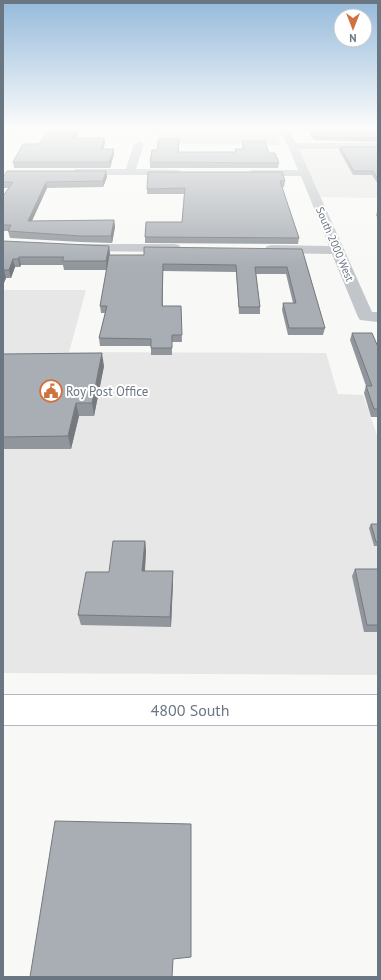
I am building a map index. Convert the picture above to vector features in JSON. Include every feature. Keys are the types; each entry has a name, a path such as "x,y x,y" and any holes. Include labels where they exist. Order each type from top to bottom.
{"main road":[{"name":"4800 South","path":"3,710 378,710"}],"street":[{"name":"South 2000 West","path":"306,175 337,250 372,317"},
{"path":"66,247 184,248"},
{"path":"263,249 337,250"}],"shaded area":[{"path":"302,175 378,175 378,198 311,197"},
{"path":"3,290 86,290 69,352 326,353 338,394 363,395 378,438 378,675 3,673"}],"building":[{"path":"5,175 105,175 103,181 46,182 28,221 114,220 111,236 80,236 8,231 11,225 3,225 3,196 13,182 3,182"},
{"path":"148,175 283,175 285,181 280,181 299,238 145,237 146,222 182,222 185,188 147,189"},
{"path":"3,241 109,246 106,261 62,261 64,257 19,257 18,259 13,259 9,270 4,270 3,272"},
{"path":"144,247 302,249 325,328 289,328 283,303 296,303 287,267 255,267 260,307 239,307 236,265 163,264 162,306 181,306 182,335 172,335 172,348 151,348 151,339 99,338 107,306 100,306 109,255 144,255"},
{"path":"352,333 372,333 378,347 378,409 374,409 366,386 372,386"},
{"name":"Roy Post Office","path":"102,353 92,403 76,403 68,436 3,437 3,354"},
{"path":"371,524 378,524 378,542 376,542"},
{"path":"113,541 145,541 142,571 173,571 170,617 78,615 86,572 109,572"},
{"path":"355,569 378,569 378,625 367,625"},
{"path":"55,821 191,824 191,957 173,959 172,977 30,977"}],"place":[{"name":"Roy Post Office","path":"51,391"}]}
